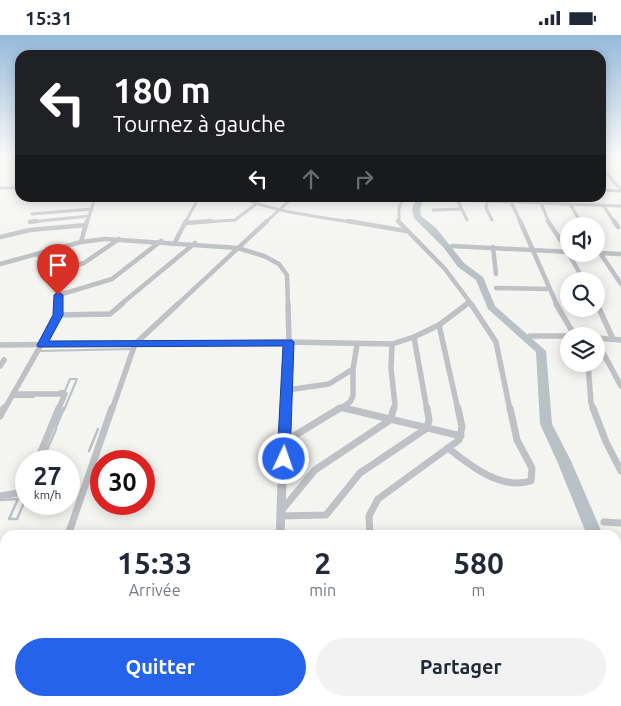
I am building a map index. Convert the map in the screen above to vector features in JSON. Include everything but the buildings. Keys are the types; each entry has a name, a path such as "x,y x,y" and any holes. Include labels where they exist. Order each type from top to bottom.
{"street":[{"path":"1,189 15,188"},
{"path":"606,190 621,190"},
{"path":"81,242 94,202"},
{"path":"175,242 196,202"},
{"path":"251,202 280,210 406,231"},
{"path":"70,530 135,344 288,202"},
{"path":"401,202 398,221 445,269 482,318 496,342 517,440 532,468 531,481 524,485 513,484 488,475 469,464 448,448"},
{"path":"458,202 467,220"},
{"path":"487,202 486,208 492,220"},
{"path":"508,202 534,251 549,289 568,327"},
{"path":"530,202 621,206"},
{"path":"542,203 545,217 560,240"},
{"path":"185,223 218,219 235,220 256,204"},
{"path":"570,204 578,217"},
{"path":"603,205 618,227"},
{"path":"32,214 92,209"},
{"path":"433,210 461,209"},
{"path":"30,221 89,216"},
{"path":"0,237 30,230 86,225"},
{"path":"48,274 84,263 119,239"},
{"path":"0,264 81,242 119,239 195,243 238,248 279,264 287,275 289,342 281,530"},
{"path":"58,295 112,279 161,241"},
{"path":"58,315 110,314 195,243"},
{"path":"452,246 560,252"},
{"path":"493,247 496,274"},
{"path":"605,253 621,254"},
{"path":"0,416 58,315 58,295 38,254"},
{"path":"605,262 621,284"},
{"path":"496,288 549,289"},
{"path":"0,345 289,342 357,345 392,344 414,337 440,325 469,303"},
{"path":"603,317 613,339"},
{"path":"369,530 367,520 370,509 378,499 459,440 461,435 462,427 440,325"},
{"path":"530,336 560,336"},
{"path":"281,513 326,515 360,473 427,428 429,420 414,337"},
{"path":"605,340 621,340"},
{"path":"281,513 315,470 390,420 395,405 391,368 392,344"},
{"path":"284,442 350,402 353,396 353,369 357,345"},
{"path":"605,357 621,386"},
{"path":"0,366 4,360"},
{"path":"288,390 329,384 353,369"},
{"path":"589,372 591,403 606,442 621,471"},
{"path":"13,394 65,394 42,450"},
{"path":"343,407 390,420 461,435"},
{"path":"0,496 15,495"},
{"path":"604,522 621,523"}],"waterway":[{"path":"418,202 416,210 417,216 447,246"},
{"path":"448,247 461,265 480,279 491,307 541,351 546,424 593,530"},
{"path":"40,351 130,349"},
{"path":"60,391 65,391 70,379 77,379 64,410"},
{"path":"14,397 34,397"},
{"path":"56,427 64,408"},
{"path":"47,450 56,429"},
{"path":"89,451 98,429"},
{"path":"277,530 280,444"},
{"path":"0,500 15,499"},
{"path":"15,506 9,519 17,519 19,515"}],"route":[{"path":"58,295 58,315 42,345 289,342 284,459"}]}
